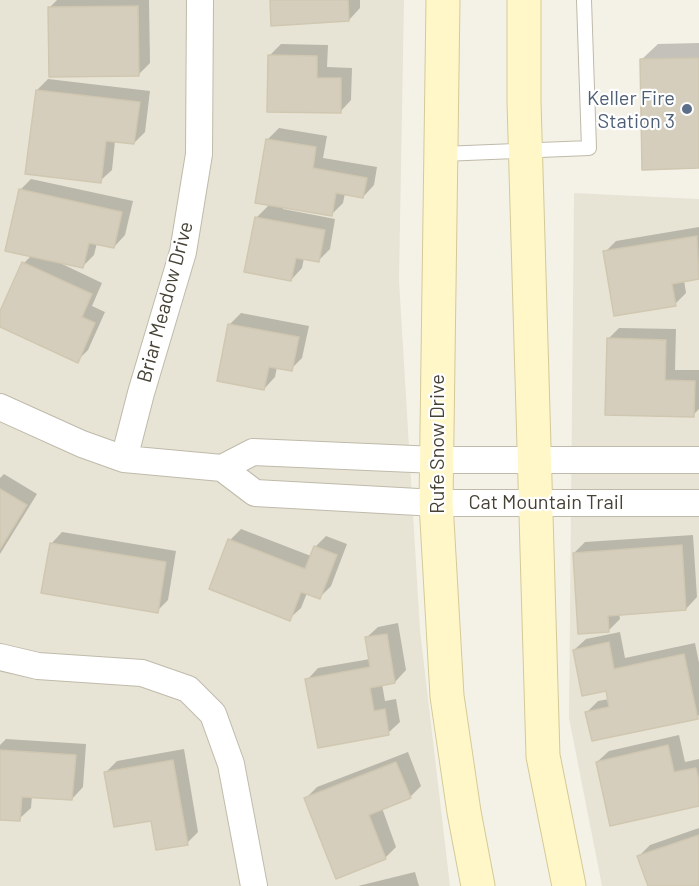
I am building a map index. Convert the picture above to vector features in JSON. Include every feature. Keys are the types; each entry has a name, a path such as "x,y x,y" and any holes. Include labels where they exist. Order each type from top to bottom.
{"main road":[{"name":"Rufe Snow Drive","path":"443,0 436,503 447,696 464,812 478,886"},
{"path":"524,0 526,152 543,756 569,886"}],"street":[{"name":"Briar Meadow Drive","path":"124,459 183,252 199,154 200,0"},
{"path":"0,407 82,444 124,459 222,468"},
{"name":"Cat Mountain Trail","path":"699,460 436,460 253,452 222,468 255,493 436,503 699,503"},
{"path":"0,657 38,666 142,672 188,689 213,714 231,764 254,886"}],"lane":[{"path":"442,154 589,148 584,0"}],"shaded area":[{"path":"0,0 404,0 399,280 420,630 450,886 0,886"},
{"path":"574,193 699,199 699,886 602,886 569,718"}],"building":[{"path":"270,0 348,0 349,21 271,26"},
{"path":"138,6 139,76 49,77 48,7"},
{"path":"268,55 317,56 317,78 341,78 341,113 267,112"},
{"path":"699,58 699,168 642,170 640,59"},
{"path":"36,90 140,102 134,144 106,141 101,183 25,174"},
{"path":"266,139 316,147 313,168 367,178 363,198 336,193 332,216 255,203"},
{"path":"19,189 122,212 114,248 89,243 83,268 5,251"},
{"path":"255,217 325,230 319,262 296,258 291,281 244,272"},
{"path":"697,236 699,279 672,284 676,306 614,316 603,251"},
{"path":"22,262 92,294 82,317 95,323 78,363 0,327 0,311"},
{"path":"228,324 299,337 292,371 269,367 264,390 217,381"},
{"path":"607,338 666,340 665,380 695,381 694,417 605,415"},
{"path":"0,489 27,505 0,549"},
{"path":"228,539 305,569 314,546 337,555 320,599 301,592 290,621 209,589"},
{"path":"50,543 166,562 158,613 41,593"},
{"path":"682,545 686,610 608,616 609,632 578,634 573,553"},
{"path":"387,634 395,683 370,688 374,711 385,709 389,735 318,748 305,679 370,667 365,637"},
{"path":"609,642 614,669 684,654 698,719 592,741 585,712 609,707 606,691 582,696 573,650"},
{"path":"668,745 674,772 696,768 699,780 699,806 610,826 596,762"},
{"path":"0,750 76,755 72,800 22,797 20,821 0,820"},
{"path":"173,760 188,845 156,850 151,821 114,827 104,772"},
{"path":"396,762 411,798 369,815 386,859 336,879 304,798"},
{"path":"699,835 699,886 648,886 637,856"}],"place":[{"name":"Keller Fire Station 3","path":"687,109"}]}
